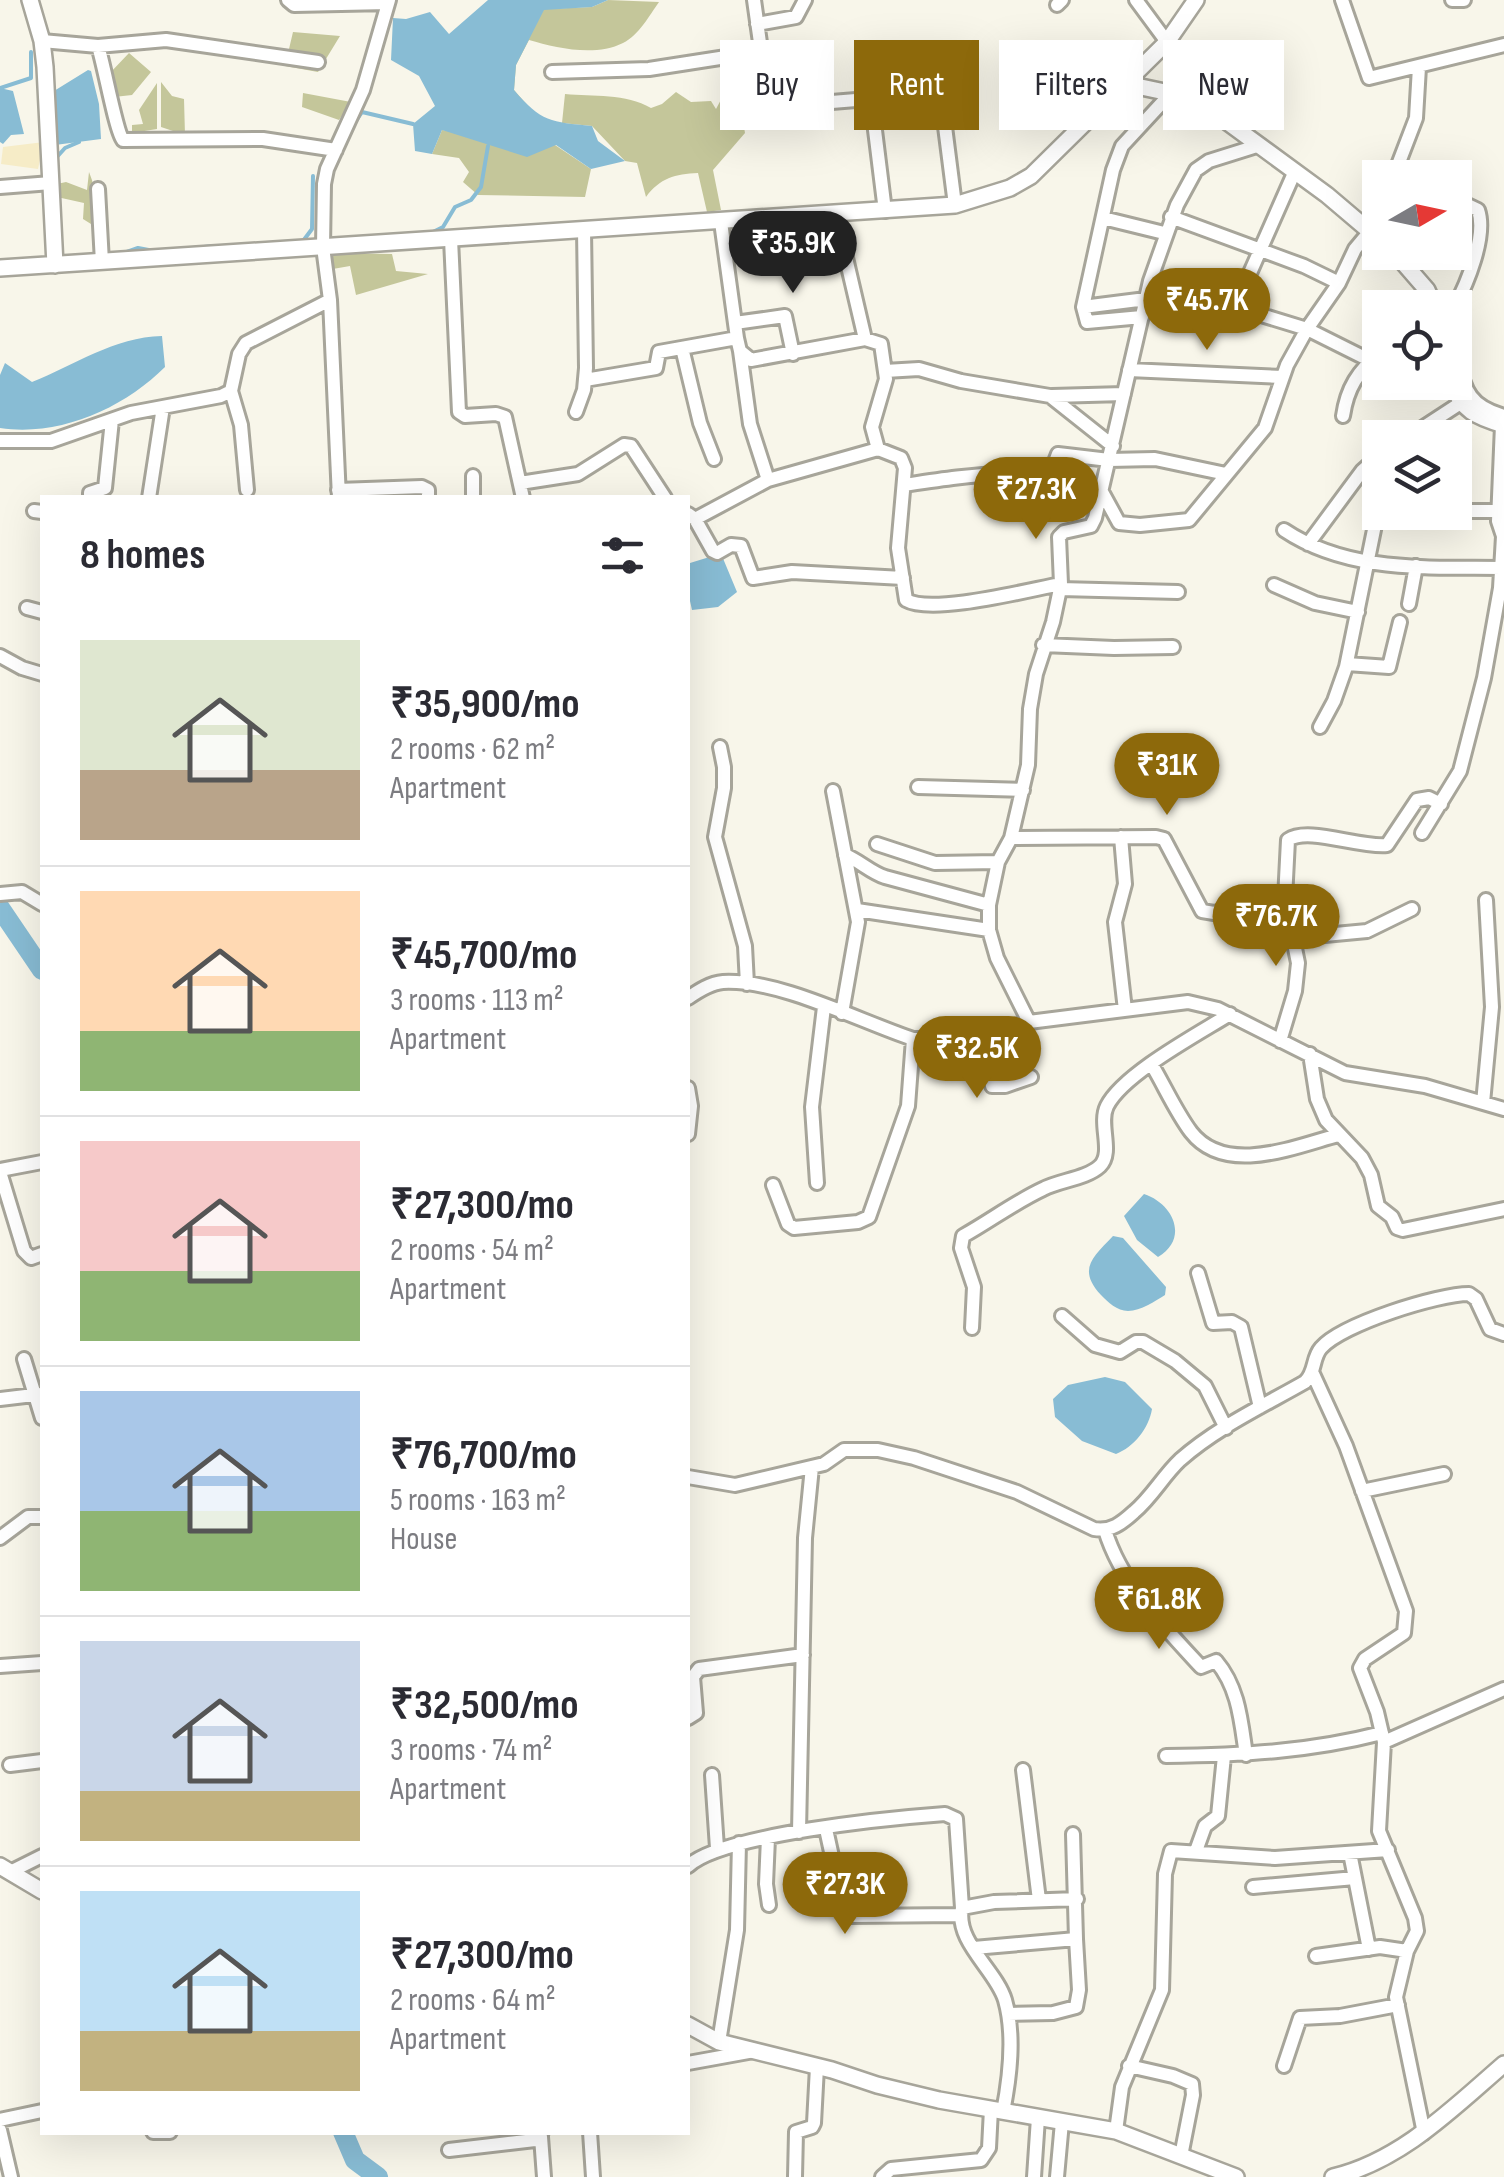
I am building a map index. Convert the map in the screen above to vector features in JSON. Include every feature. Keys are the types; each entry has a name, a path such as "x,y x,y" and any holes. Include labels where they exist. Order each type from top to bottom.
{"street":[{"path":"30,0 42,40 55,265"},
{"path":"288,0 294,6 388,1 363,90 324,184 323,247 330,300 338,494 422,488 428,490 428,495"},
{"path":"754,0 759,40"},
{"path":"757,24 796,17 806,0"},
{"path":"1136,0 1166,40"},
{"path":"1168,40 1196,0"},
{"path":"1342,0 1369,78 1504,46"},
{"path":"1452,0 1464,0"},
{"path":"42,40 98,46 166,40 318,62"},
{"path":"98,46 110,87 116,130 123,140 264,140 336,150"},
{"path":"1143,67 1163,46"},
{"path":"552,72 649,69 720,58"},
{"path":"1402,160 1416,118 1419,66"},
{"path":"1142,317 1087,322 1084,307 1122,146 1163,101"},
{"path":"834,102 868,102 873,114 885,212"},
{"path":"945,130 955,204"},
{"path":"0,268 885,212 955,204 989,196 1031,176 1079,130"},
{"path":"1237,130 1362,225"},
{"path":"1084,529 1092,526 1150,281 1171,217 1196,170 1210,161 1260,146"},
{"path":"1235,308 1295,171"},
{"path":"0,187 51,184"},
{"path":"98,189 102,262"},
{"path":"1472,207 1478,210 1481,222 1472,268"},
{"path":"836,214 865,339"},
{"path":"1171,217 1304,266 1339,283"},
{"path":"1103,218 1164,233"},
{"path":"722,222 747,408 768,480"},
{"path":"576,412 585,380 584,230"},
{"path":"451,239 458,412 464,416 496,414 505,418 522,490 578,474 624,445 631,446 662,495"},
{"path":"1029,1022 998,958 989,930 990,905 998,862 1011,838 1023,790 1030,709 1043,645 1061,586 1058,537 1064,532 1084,529 1189,520 1265,428 1282,378 1307,329 1339,283 1354,249 1362,244"},
{"path":"1410,270 1427,290"},
{"path":"1150,281 1307,329 1362,352"},
{"path":"1084,307 1146,299"},
{"path":"247,490 241,425 231,391 239,354 246,342 330,300"},
{"path":"585,380 656,368 659,352 738,337 785,316 793,354"},
{"path":"738,337 751,360 865,339 882,344 882,396 872,427 878,449"},
{"path":"682,348 700,423 714,460"},
{"path":"885,371 920,368 961,381 1050,396 1124,394"},
{"path":"1130,370 1282,378"},
{"path":"1342,416 1348,389 1362,372"},
{"path":"0,441 52,441 112,420 231,391"},
{"path":"1050,396 1111,453"},
{"path":"1459,400 1477,417 1503,422"},
{"path":"1472,400 1503,422"},
{"path":"1435,420 1460,404"},
{"path":"149,495 163,407"},
{"path":"90,495 105,488 112,420"},
{"path":"1422,833 1463,761 1501,604 1503,422"},
{"path":"903,578 792,572 753,578 741,546 713,551 691,517 768,480 878,449 901,458 904,484 898,530 906,600 923,606 1061,586 1178,592"},
{"path":"1050,475 1058,454 1111,453 1226,474"},
{"path":"1308,544 1362,470"},
{"path":"904,484 1015,473 1050,475 1101,490 1113,517 1118,523 1130,525"},
{"path":"472,476 473,495"},
{"path":"1472,514 1500,518"},
{"path":"1284,530 1308,544 1368,562 1502,568"},
{"path":"1320,728 1347,664 1374,530"},
{"path":"1409,604 1416,566"},
{"path":"1274,585 1316,603 1358,612"},
{"path":"27,608 40,611"},
{"path":"1347,664 1389,667 1400,622"},
{"path":"1043,645 1173,646"},
{"path":"0,656 40,673"},
{"path":"1486,668 1504,669"},
{"path":"720,746 724,788 715,836 745,946 747,984"},
{"path":"918,787 1023,790"},
{"path":"833,791 857,910 856,948 842,1014"},
{"path":"1280,1041 1295,991 1298,963 1285,899 1288,840 1304,833 1381,846 1392,840 1418,800 1429,798 1441,804"},
{"path":"1121,837 1125,874 1115,922 1125,1010"},
{"path":"1011,838 1164,839 1193,898 1207,913 1285,899"},
{"path":"877,844 935,862 998,862"},
{"path":"845,855 885,878 990,905"},
{"path":"1,894 22,892 40,903"},
{"path":"1482,1102 1492,1007 1486,900"},
{"path":"1294,938 1367,932 1412,909"},
{"path":"857,910 989,930"},
{"path":"690,997 713,984 747,984 913,1039 949,1041 1029,1022 1188,1002 1230,1014 1345,1073 1425,1086 1504,1109"},
{"path":"817,1183 812,1107 824,1007"},
{"path":"972,1328 974,1286 962,1248 963,1236 1043,1188 1100,1166 1106,1158 1102,1128 1110,1101 1152,1064 1230,1014"},
{"path":"983,1035 992,1086 1031,1077"},
{"path":"773,1184 788,1224 794,1228 858,1222 868,1217 908,1106 913,1039"},
{"path":"1310,1054 1317,1099 1338,1135 1362,1158 1378,1206 1392,1217 1397,1228 1403,1230 1504,1209"},
{"path":"1152,1064 1192,1134 1210,1149 1236,1156 1286,1149 1338,1135"},
{"path":"40,1162 0,1171 24,1251 32,1258 40,1255"},
{"path":"1198,1273 1213,1323 1232,1322 1241,1326 1260,1407"},
{"path":"1424,2133 1396,1996 1406,1951 1416,1931 1415,1918 1379,1831 1383,1737 1360,1668 1365,1659 1404,1633 1406,1611 1313,1374 1317,1352 1327,1342 1425,1300 1469,1294 1490,1329 1504,1334"},
{"path":"1062,1316 1095,1345 1120,1352 1142,1342 1175,1361 1206,1386 1226,1428"},
{"path":"0,1399 39,1394 24,1359"},
{"path":"690,1477 735,1485 824,1464 844,1450 855,1449 914,1458 1016,1492 1094,1529 1105,1530 1120,1524 1154,1495 1181,1460 1313,1374"},
{"path":"799,1832 805,1538 812,1467"},
{"path":"1362,1491 1444,1474"},
{"path":"0,1538 28,1517 40,1517"},
{"path":"1105,1530 1114,1558 1151,1610 1201,1667 1216,1662 1224,1671 1238,1703 1246,1755"},
{"path":"690,1717 696,1713 692,1677 699,1669 802,1654"},
{"path":"0,1666 40,1663"},
{"path":"1166,1756 1246,1755 1383,1737 1504,1689"},
{"path":"1196,1851 1205,1826 1218,1816 1224,1756"},
{"path":"10,1765 40,1761"},
{"path":"1023,1770 1039,1900"},
{"path":"712,1775 717,1848"},
{"path":"690,1865 717,1848 799,1832 930,1815 952,1816 957,1826 962,1912 974,1948 1004,1996 1008,2014 1009,2082 997,2110 989,2148 981,2160 910,2172 891,2169 882,2177"},
{"path":"826,1829 842,1907 849,1916 962,1912 970,1904 1077,1899"},
{"path":"1008,2014 1053,2013 1076,2007 1079,1990 1073,1834"},
{"path":"768,1838 769,1906"},
{"path":"719,2042 737,1930 740,1843"},
{"path":"1116,2130 1122,2086 1162,1990 1168,1856 1176,1849 1275,1858 1388,1850"},
{"path":"1350,1853 1369,1949"},
{"path":"5,1869 40,1857"},
{"path":"5,1869 40,1890"},
{"path":"1252,1887 1355,1878"},
{"path":"974,1948 1076,1939"},
{"path":"1316,1956 1369,1949 1406,1951"},
{"path":"1284,2066 1300,2018 1340,2016 1398,2005"},
{"path":"690,2026 719,2042 817,2066 877,2086 1116,2130 1236,2177"},
{"path":"690,2063 754,2051"},
{"path":"1339,2176 1368,2166 1424,2133 1504,2064"},
{"path":"795,2177 796,2132 814,2123 817,2066"},
{"path":"1129,2066 1192,2084 1181,2156"},
{"path":"0,2120 40,2111"},
{"path":"1034,2177 1038,2118"},
{"path":"1057,2177 1062,2122"},
{"path":"0,2130 11,2177"},
{"path":"449,2150 535,2135"},
{"path":"541,2135 544,2177"},
{"path":"590,2135 593,2177"}],"green space":[{"path":"608,0 659,2 634,35 612,47 576,50 529,40 516,65 514,90 536,115 502,98 512,24 545,9 592,7"},
{"path":"293,32 340,36 318,72 285,66"},
{"path":"129,53 151,72 132,95 114,97 109,74"},
{"path":"161,82 172,96 184,99 185,135 161,127"},
{"path":"157,83 157,129 132,133 132,125 143,124 139,110"},
{"path":"676,92 691,102 711,101 716,109 720,102 720,130 744,130 713,170 721,210 707,212 698,173 669,178 646,197 637,163 625,161 592,126 562,123 565,94 620,98 651,108"},
{"path":"303,93 351,102 339,120 302,107"},
{"path":"442,130 555,145 591,169 585,197 478,195 463,182 469,172 459,158 432,154"},
{"path":"89,172 96,198 91,224 83,219 84,203 57,197 57,184 66,182 87,190"},
{"path":"331,253 392,254 396,271 428,274 356,295 350,266 327,270"}],"sand":[{"path":"44,142 38,169 1,164 3,147"}],"water":[{"path":"488,0 608,0 592,7 544,10 516,65 514,90 532,109 548,118 592,126 598,141 625,161 591,169 556,145 527,157 442,130 432,154 415,151 413,124 435,106 419,76 391,60 393,18 406,19 430,12 449,34"},
{"path":"88,70 99,104 101,139 55,145 54,91"},
{"path":"0,88 13,91 24,134 11,135 3,144 0,142"},
{"path":"162,336 165,367 111,407 45,428 0,428 0,375 5,363 32,382 127,341"},
{"path":"722,556 737,592 718,607 692,610 690,563"},
{"path":"1144,1194 1163,1206 1174,1223 1173,1241 1158,1257 1137,1240 1124,1216"},
{"path":"1113,1236 1123,1238 1166,1287 1165,1295 1143,1308 1128,1311 1116,1308 1101,1295 1090,1278 1090,1264"},
{"path":"1105,1377 1125,1382 1152,1409 1140,1436 1116,1454 1082,1441 1055,1417 1053,1399 1068,1385"}],"waterway":[{"path":"0,88 31,78 31,52"},
{"path":"354,124 362,112 413,124"},
{"path":"56,158 65,148 79,142"},
{"path":"431,233 443,227 455,207 471,200 481,187 488,146"},
{"path":"303,241 312,229 313,176"},
{"path":"194,248 214,246"},
{"path":"124,253 138,248 154,251"},
{"path":"0,908 40,967"},
{"path":"344,2135 355,2160 378,2177"}]}
